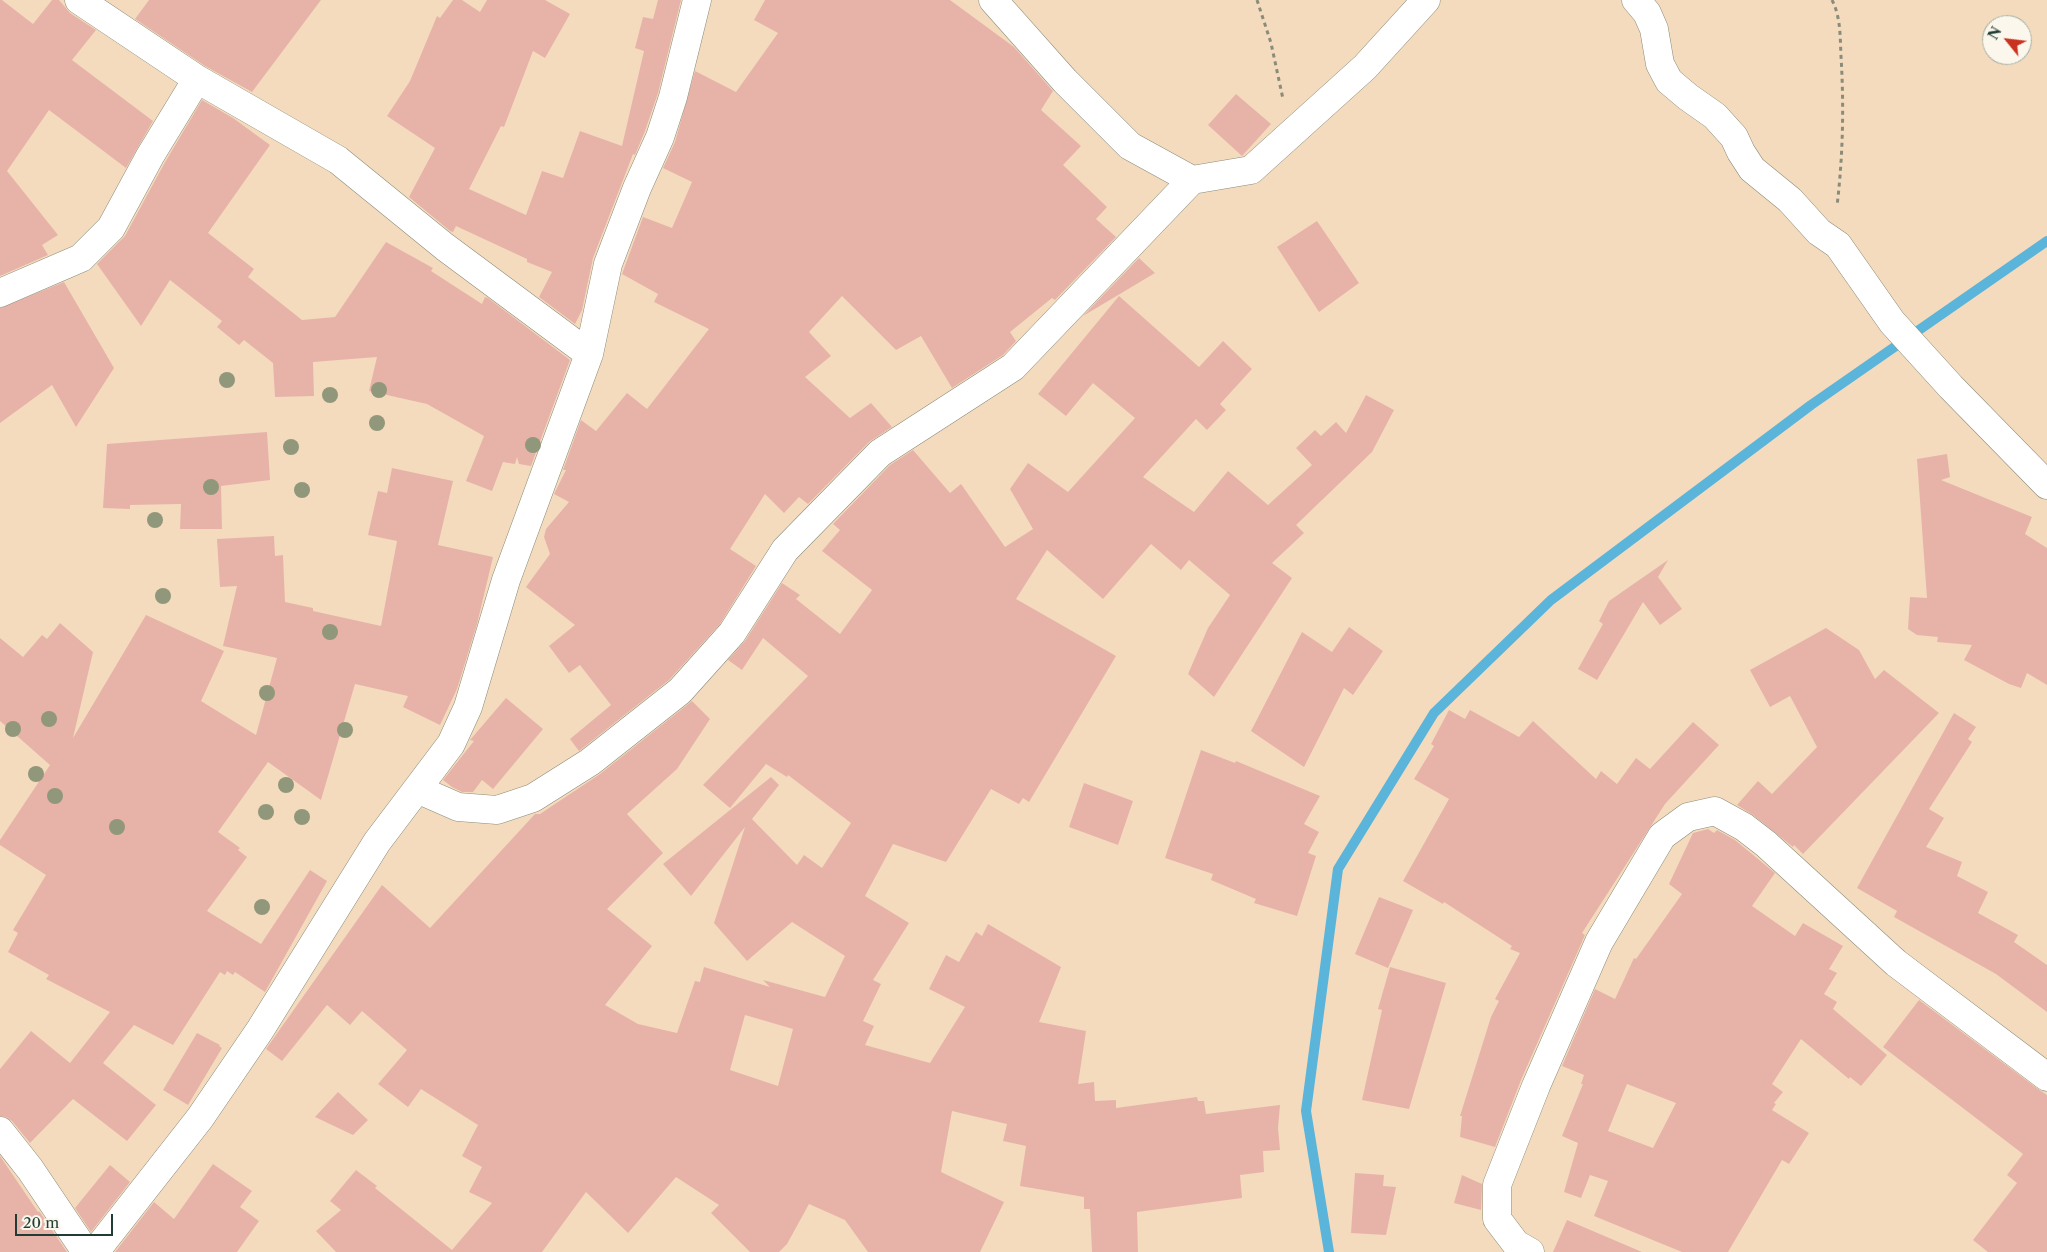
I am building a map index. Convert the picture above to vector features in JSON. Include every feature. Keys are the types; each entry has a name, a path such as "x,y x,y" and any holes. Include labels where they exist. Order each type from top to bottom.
{"street":[{"path":"79,0 197,79 338,160 446,247 588,354"},
{"path":"95,1252 200,1118 260,1030 377,842 451,744 468,707 506,580 588,354 608,264 637,188 660,137 673,97 697,0"},
{"path":"992,0 1065,82 1130,146 1192,180"},
{"path":"418,789 458,807 497,810 533,798 597,756 680,691 732,633 785,550 880,454 1013,367 1192,180 1252,170 1365,68 1426,0"},
{"path":"1636,0 1647,13 1654,29 1660,64 1669,81 1716,116 1734,137 1752,169 1776,187 1819,232 1838,245 1892,322 1951,387 2047,485"},
{"path":"0,293 81,258 111,228 150,156 197,79"},
{"path":"1530,1252 1516,1244 1497,1219 1497,1186 1536,1086 1599,942 1662,836 1688,817 1715,812 1744,827 1766,844 1896,963 2047,1077"},
{"path":"0,1131 30,1170 86,1252"}],"path":[{"path":"1257,0 1271,43 1290,137"},
{"path":"1832,0 1839,18 1842,76 1841,172 1833,241"}],"building":[{"path":"0,0 33,24 52,0 59,0 70,13 96,30 72,60 153,121 126,168 49,110 7,171 58,235 42,245 48,255 0,276"},
{"path":"149,0 321,0 252,92 205,66 135,19"},
{"path":"453,0 462,0 480,12 487,0 545,0 570,14 545,58 533,51 504,127 501,126 469,189 526,215 542,171 563,178 580,131 622,146 644,51 635,48 643,17 653,19 658,0 681,0 658,93 645,131 635,155 633,154 593,258 582,310 575,324 539,297 552,272 527,262 527,259 456,226 453,232 450,231 409,197 435,148 387,116 410,81 437,16 440,18"},
{"path":"765,0 950,0 1014,47 1053,91 1041,110 1081,146 1063,165 1107,207 1096,219 1116,237 1055,300 1052,298 1010,332 1016,341 1003,355 952,388 921,336 896,350 842,296 809,332 831,356 805,377 850,418 871,403 892,427 869,442 808,504 799,497 784,513 765,494 730,549 756,566 720,624 669,680 579,751 570,739 611,705 580,665 569,673 549,646 575,625 526,587 550,554 544,537 546,529 569,502 554,494 566,470 563,470 581,420 596,431 627,393 647,409 709,329 654,302 658,294 622,274 643,217 672,228 692,182 663,168 675,142 695,71 736,92 778,33 754,20"},
{"path":"1236,94 1271,124 1242,156 1208,125"},
{"path":"202,100 233,118 270,145 208,233 254,269 248,277 302,320 335,317 386,242 433,268 431,271 482,304 485,297 488,298 570,360 531,466 519,464 517,457 515,464 503,462 492,491 466,481 484,436 427,404 369,391 377,357 313,362 314,396 275,397 273,363 244,340 239,345 217,327 222,321 170,280 141,326 97,264 125,236 164,164"},
{"path":"1317,221 1359,283 1319,312 1277,247"},
{"path":"1139,258 1155,273 1083,316"},
{"path":"64,282 114,368 76,427 52,385 0,423 0,308"},
{"path":"1119,296 1199,367 1223,341 1252,369 1220,404 1226,410 1207,430 1196,419 1143,477 1194,512 1228,471 1268,505 1312,465 1296,448 1315,430 1321,436 1336,422 1346,433 1366,395 1394,410 1372,452 1296,525 1304,533 1272,563 1292,578 1214,697 1188,674 1208,628 1230,595 1189,560 1181,570 1151,544 1103,599 1047,550 1016,599 1116,656 1029,802 1023,798 1019,804 991,789 946,862 893,844 865,896 909,923 873,980 881,984 863,1021 874,1026 865,1045 930,1063 965,1007 929,989 946,955 959,962 976,932 982,936 988,924 1061,967 1039,1022 1086,1031 1078,1084 1094,1082 1095,1101 1116,1100 1116,1108 1197,1097 1198,1101 1204,1101 1206,1114 1280,1105 1278,1128 1280,1150 1263,1151 1264,1172 1240,1175 1242,1198 1137,1212 1138,1252 1092,1252 1090,1209 1084,1209 1084,1197 1020,1186 1026,1146 1003,1141 1007,1124 952,1111 941,1172 1004,1202 980,1252 868,1252 845,1220 809,1204 787,1244 779,1252 750,1252 711,1213 719,1205 676,1177 628,1233 586,1192 542,1252 336,1252 316,1231 341,1210 330,1201 356,1170 377,1186 375,1188 452,1250 492,1203 469,1192 482,1167 462,1156 478,1125 421,1089 408,1107 378,1084 407,1050 362,1011 350,1025 327,1005 282,1061 266,1049 382,885 430,928 535,814 540,814 600,774 692,701 710,719 677,769 627,814 663,853 607,909 652,946 605,1005 638,1024 677,1033 695,981 700,982 704,967 770,987 763,980 825,997 845,956 792,922 747,961 714,923 745,827 691,896 663,864 771,777 779,785 752,819 797,865 804,855 822,868 851,823 788,775 787,777 766,764 730,808 703,785 808,676 763,638 742,670 728,660 745,641 782,583 800,595 796,599 840,634 872,590 822,551 840,530 833,524 890,465 913,450 950,493 961,484 1005,547 1033,529 1010,489 1028,463 1068,492 1135,418 1093,383 1066,416 1038,394","holes":["745,1015 793,1029 778,1086 730,1070"]},
{"path":"267,432 270,480 221,486 222,529 180,529 181,504 130,505 130,509 103,508 107,444"},
{"path":"1947,454 1950,477 1941,480 2032,517 2025,534 2047,548 2047,685 2027,673 2021,688 2009,684 1964,660 1972,645 1937,642 1938,637 1917,635 1908,629 1910,597 1927,598 1917,459"},
{"path":"392,468 453,481 438,545 493,557 477,624 457,689 440,725 403,707 408,696 355,684 321,800 268,762 218,832 240,848 238,850 247,857 207,911 261,944 310,870 327,881 265,992 235,972 233,975 227,971 225,975 220,972 173,1045 134,1025 103,1063 156,1105 127,1141 73,1099 30,1143 12,1121 0,1116 0,1069 31,1031 70,1063 110,1012 46,979 49,975 8,952 18,933 13,930 46,875 0,845 0,840 50,765 0,721 0,638 23,657 42,635 47,639 60,623 93,652 73,738 146,615 224,651 201,701 256,735 277,658 223,646 237,586 220,587 217,539 274,536 275,556 283,555 285,602 313,608 313,611 381,626 397,541 368,535 378,491 387,493"},
{"path":"1668,560 1658,577 1682,609 1660,625 1643,602 1597,680 1578,669 1603,624 1599,621 1609,601"},
{"path":"1349,627 1383,651 1353,695 1344,688 1304,767 1251,731 1302,632 1332,652"},
{"path":"1826,628 1859,650 1875,679 1884,670 1939,713 1803,854 1794,845 1793,847 1753,815 1737,805 1758,781 1772,794 1817,747 1790,696 1770,707 1750,670"},
{"path":"506,698 543,729 493,789 482,780 473,792 462,792 452,787 443,780 474,741 470,740"},
{"path":"1449,710 1465,719 1470,710 1519,737 1533,721 1596,779 1601,771 1617,784 1636,758 1650,769 1693,722 1719,745 1665,804 1582,933 1585,935 1521,1080 1495,1147 1460,1137 1462,1116 1460,1116 1491,1017 1499,1001 1495,999 1520,953 1510,949 1512,946 1444,902 1443,904 1403,881 1449,799 1414,779 1434,746 1431,744"},
{"path":"1954,713 1976,727 1968,739 1972,742 1929,809 1944,818 1926,847 1962,862 1957,876 1988,892 1978,913 2018,935 2014,942 2047,965 2047,1012 1996,974 1894,917 1897,911 1857,888"},
{"path":"1201,750 1235,763 1236,761 1320,796 1304,824 1319,832 1308,853 1316,856 1297,916 1254,903 1256,899 1211,880 1213,874 1165,858"},
{"path":"1084,783 1133,801 1118,845 1069,827"},
{"path":"1708,829 1714,833 1717,830 1735,840 1775,873 1752,906 1795,936 1803,923 1843,946 1829,969 1837,973 1824,994 1837,1002 1833,1009 1887,1055 1861,1086 1850,1077 1849,1079 1801,1039 1772,1084 1783,1092 1774,1103 1776,1104 1772,1110 1809,1133 1789,1164 1782,1160 1728,1252 1682,1252 1594,1216 1608,1181 1590,1175 1581,1198 1564,1192 1578,1143 1562,1136 1583,1084 1581,1084 1584,1075 1562,1066 1595,989 1615,999 1634,958 1636,959 1682,894 1669,884 1693,833","holes":["1627,1084 1676,1103 1653,1148 1608,1131"]},
{"path":"1379,897 1413,910 1388,968 1355,954"},
{"path":"1390,967 1446,983 1409,1109 1362,1100 1382,1010 1378,1009"},
{"path":"1919,1000 2047,1095 2047,1252 1988,1252 1973,1240 2017,1183 2007,1175 2023,1154 1883,1047"},
{"path":"197,1033 220,1045 222,1048 188,1105 163,1090"},
{"path":"338,1092 368,1120 353,1135 315,1117"},
{"path":"0,1156 38,1212 67,1252 0,1252"},
{"path":"213,1164 252,1191 240,1207 259,1221 237,1252 115,1252 154,1202 174,1219"},
{"path":"110,1165 130,1182 91,1232 75,1208"},
{"path":"1355,1173 1384,1175 1383,1186 1396,1187 1386,1235 1351,1233"},
{"path":"1462,1175 1482,1184 1481,1210 1454,1203"},
{"path":"1567,1220 1642,1252 1553,1252"}],"waterway":[{"path":"1329,1252 1306,1111 1338,869 1434,713 1551,600 1811,405 2047,241"}]}
